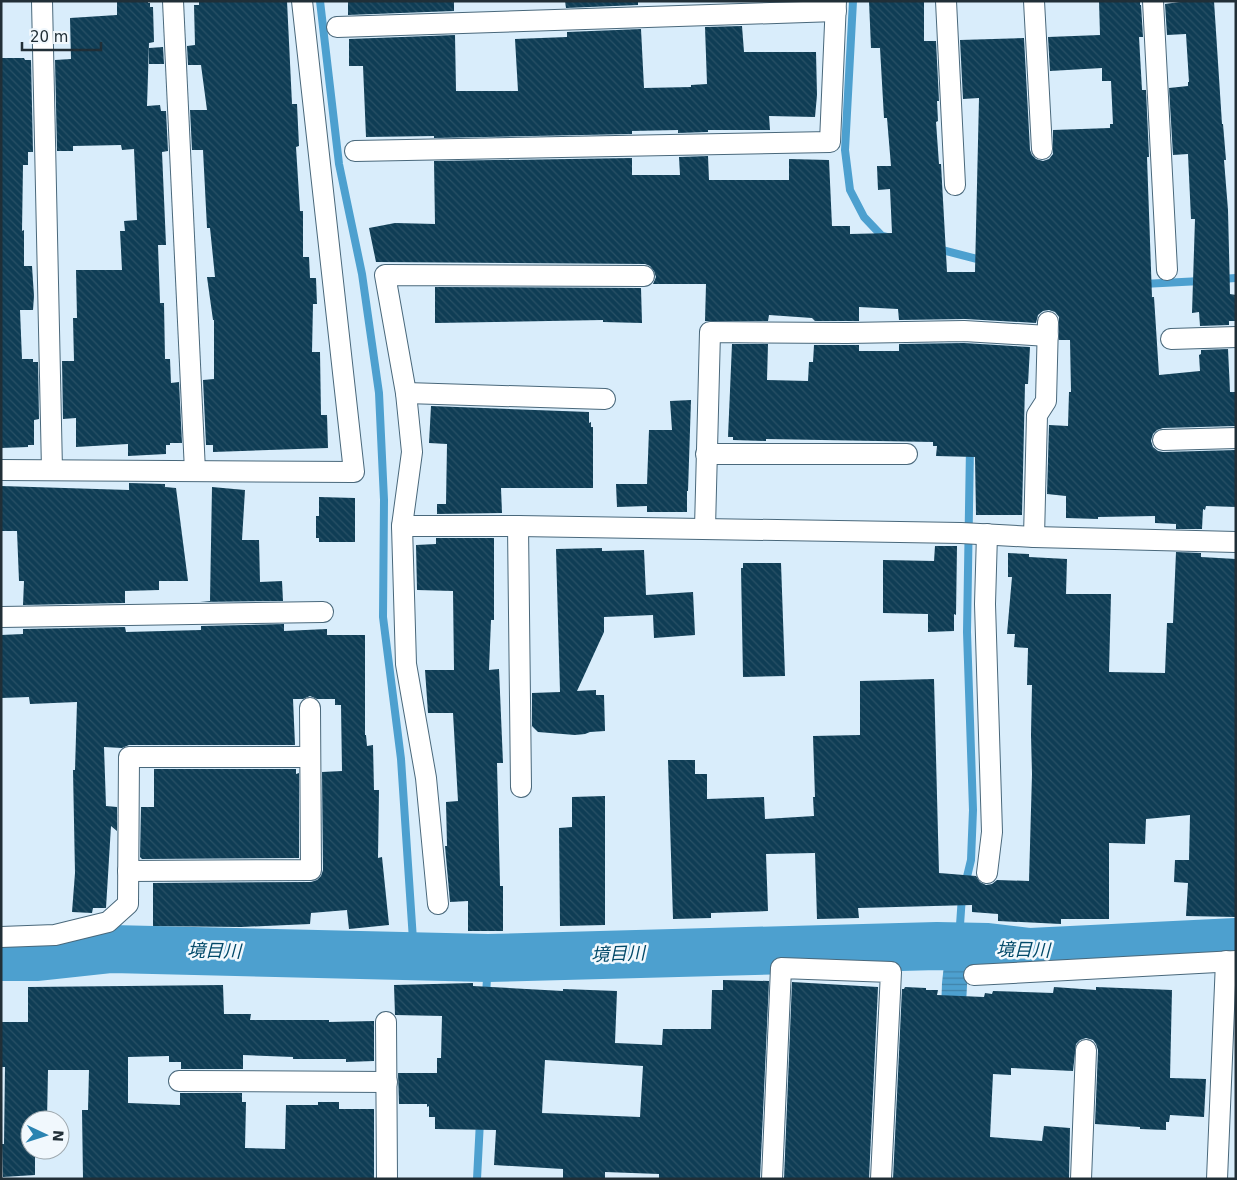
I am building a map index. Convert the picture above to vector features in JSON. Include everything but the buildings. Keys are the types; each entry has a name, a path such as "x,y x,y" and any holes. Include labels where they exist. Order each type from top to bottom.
{"street":[{"path":"42,1 52,470"},
{"path":"173,1 195,471"},
{"path":"1,470 354,472 302,1"},
{"path":"946,1 955,185"},
{"path":"1034,1 1042,149"},
{"path":"1153,1 1168,270"},
{"path":"337,27 836,6 830,142 355,152"},
{"path":"438,904 426,778 406,664 402,526 412,452 406,393 385,275 644,276"},
{"path":"705,528 710,332 847,333 1048,329 1046,401 1037,415 1034,537"},
{"path":"1171,339 1236,337"},
{"path":"406,393 605,399"},
{"path":"1163,440 1236,438"},
{"path":"706,454 907,454"},
{"path":"402,526 705,528 974,533 1034,537 1236,542"},
{"path":"518,526 521,787"},
{"path":"974,533 985,604 992,832 987,873"},
{"path":"1,617 323,612"},
{"path":"128,871 311,870 310,708"},
{"path":"1,937 55,935 108,922 128,904 129,758 309,757"},
{"path":"974,975 1231,961 1217,1179"},
{"path":"772,1179 781,968 891,972 881,1179"},
{"path":"386,1022 387,1179"},
{"path":"1081,1179 1086,1050"},
{"path":"179,1081 387,1082"}],"water":[{"path":"946,946 969,947 957,1179 935,1179 942,983"}],"waterway":[{"path":"320,1 339,164 362,274 379,393 384,500 383,617 401,759 414,955"},
{"path":"853,1 845,150 850,190 864,217 882,236 887,237"},
{"path":"938,249 985,261"},
{"path":"1220,279 1236,278"},
{"path":"1143,284 1201,281"},
{"path":"965,885 971,860 973,810 967,632 970,447"},
{"path":"958,954 962,896"},
{"name":"境目川","path":"1,957 38,957 112,949 488,958 937,946 988,947 1030,952 1236,942"},
{"path":"486,997 488,958"},
{"path":"477,1179 480,1121"}]}
